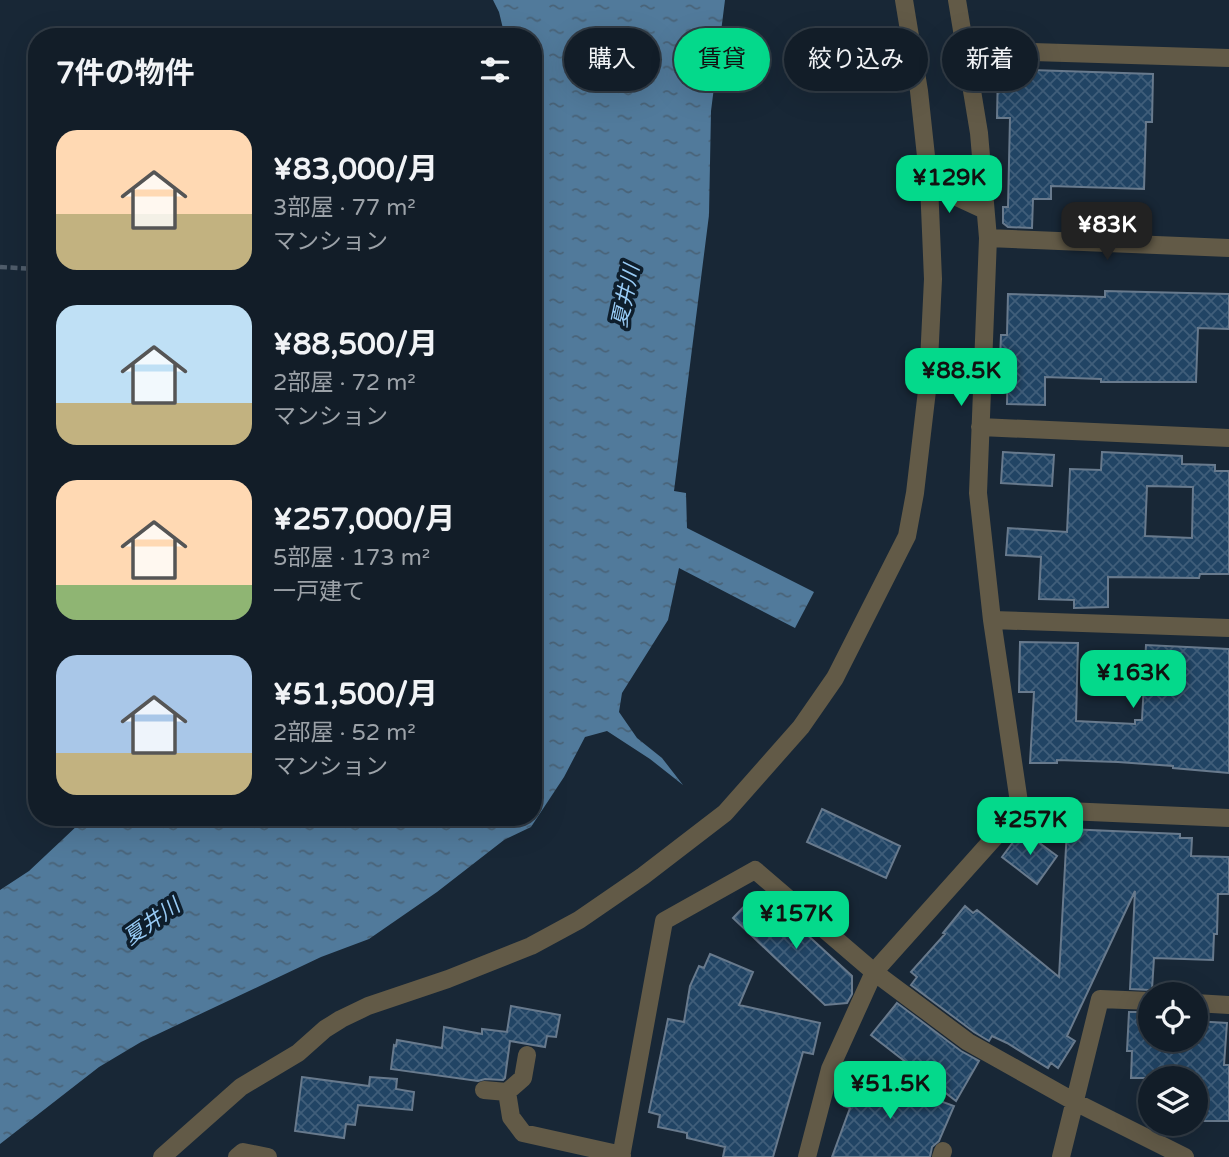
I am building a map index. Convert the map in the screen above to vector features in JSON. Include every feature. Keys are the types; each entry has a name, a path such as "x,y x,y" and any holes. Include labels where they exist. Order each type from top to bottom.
{"street":[{"path":"162,1157 241,1087 298,1054 325,1029 341,1019 368,1006 448,979 531,946 589,913 643,876 725,813 801,727 835,678 907,536 929,369 933,279 929,184 919,92 904,0"},
{"path":"957,0 962,28"},
{"path":"1038,52 1229,58"},
{"path":"972,91 979,133 988,238 978,493 992,620 1020,809"},
{"path":"929,184 985,210"},
{"path":"988,238 1229,248"},
{"path":"980,427 1229,438"},
{"path":"992,620 1229,628"},
{"path":"1020,809 1229,818"},
{"path":"807,1157 830,1069 874,972 1020,809"},
{"path":"507,1092 511,1116 523,1133 622,1156 664,921 754,870 874,972 968,1042 1075,1102 1185,1157"},
{"path":"1061,1157 1101,999 1138,1001"},
{"path":"1208,1004 1229,1005"},
{"path":"484,1090 507,1092 523,1078 527,1055"},
{"path":"237,1157 243,1152 268,1157"}],"path":[{"path":"0,267 28,269"}],"water":[{"name":"夏井川","path":"493,0 725,0 721,28 674,28 674,91 714,91 709,215 674,491 686,493 687,528 814,592 795,628 679,568 668,620 622,693 619,712 637,738 662,758 683,785 607,731 585,737 564,777 542,810 542,28 503,28"},
{"name":"夏井川","path":"77,826 532,826 504,840 437,892 369,939 321,957 141,1042 99,1067 0,1144 0,890 29,871"}],"building":[{"path":"1038,70 1153,74 1152,122 1146,122 1144,189 1051,186 1051,199 1033,199 1032,228 1008,227 1003,223 1003,207 1008,207 1010,118 997,118 998,91 1038,91"},
{"path":"1105,291 1229,294 1229,329 1198,328 1196,382 1101,382 1101,379 1045,377 1045,405 1007,404 1008,359 1000,359 1001,335 1007,335 1008,294 1105,297"},
{"path":"1003,452 1054,455 1052,486 1001,483"},
{"path":"1102,452 1182,456 1182,464 1215,465 1215,471 1229,471 1229,574 1200,574 1199,578 1108,577 1108,607 1074,608 1074,600 1039,599 1041,557 1006,555 1008,528 1067,532 1070,469 1101,470","holes":["1147,486 1193,487 1192,538 1145,536"]},
{"path":"1020,642 1078,643 1076,721 1135,724 1135,720 1142,720 1146,645 1229,649 1229,773 1118,762 1057,760 1057,763 1030,763 1034,692 1019,692"},
{"path":"822,809 900,846 886,878 807,842"},
{"path":"1067,829 1180,834 1180,838 1192,838 1191,856 1229,857 1229,894 1218,894 1213,960 1154,958 1152,982 1138,982 1138,989 1130,989 1135,891 1067,1036 1075,1041 1058,1068 1051,1063 1048,1068 992,1036 989,1041 911,985 917,977 911,972 945,934 943,933 965,906 973,913 977,910 1059,977"},
{"path":"1022,830 1057,856 1037,884 1002,857"},
{"path":"756,894 763,901 766,897 852,976 852,994 847,1003 825,1005 733,918"},
{"path":"710,954 753,972 739,1005 820,1023 813,1054 803,1052 773,1157 723,1157 725,1147 687,1138 687,1133 658,1127 660,1115 649,1112 668,1019 684,1022 690,986 699,966 704,968"},
{"path":"897,1003 961,1051 979,1061 956,1101 871,1035"},
{"path":"511,1006 560,1015 556,1037 547,1036 545,1047 510,1041 503,1080 478,1081 391,1069 397,1040 442,1048 444,1027 482,1034 482,1029 507,1032"},
{"path":"1129,1012 1138,1012 1138,1052 1208,1052 1208,1022 1227,1023 1224,1065 1229,1065 1229,1121 1208,1121 1208,1066 1138,1066 1138,1078 1131,1078 1132,1051 1127,1051"},
{"path":"858,1071 954,1106 939,1141 932,1147 930,1157 832,1157 850,1108 844,1106"},
{"path":"302,1077 369,1086 370,1077 397,1079 396,1089 414,1092 412,1110 358,1105 355,1125 346,1124 344,1138 295,1131"}]}
